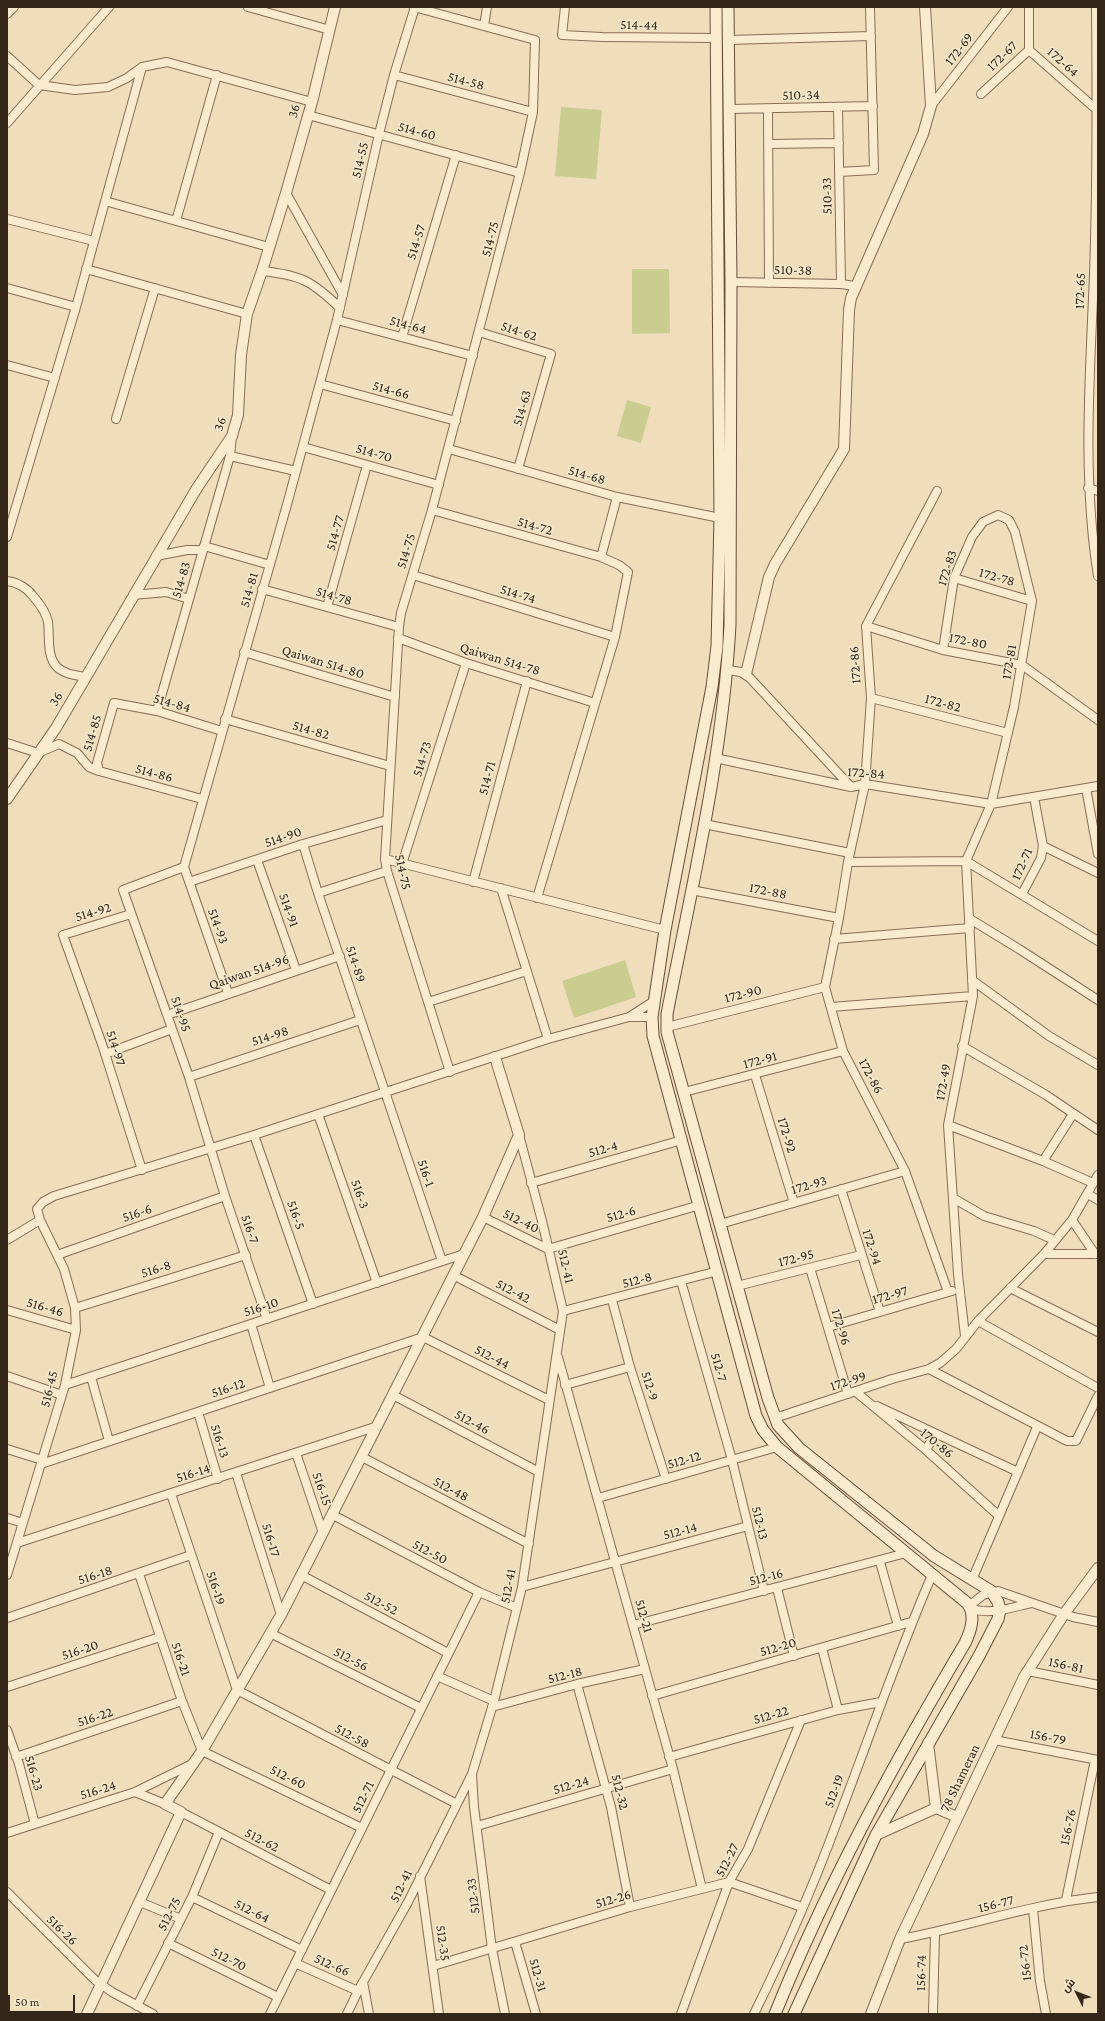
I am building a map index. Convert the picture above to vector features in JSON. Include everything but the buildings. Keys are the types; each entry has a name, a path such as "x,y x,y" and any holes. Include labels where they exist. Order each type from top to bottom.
{"main road":[{"path":"716,7 720,518 715,666 665,930 652,1017 656,1049 759,1423 777,1447 970,1607 971,1628 965,1643 857,1835 820,1908 775,2014"},
{"path":"728,7 731,282 730,625 728,670 704,824 667,1014 667,1026 774,1418 783,1432 799,1448 934,1556 991,1591 998,1602 1000,1610 998,1619 990,1635 876,1835 794,2014"},
{"path":"677,868 695,871"},
{"path":"672,893 691,893"},
{"path":"928,1571 934,1556"}],"street":[{"path":"7,14 14,7"},
{"path":"8,119 109,7"},
{"path":"248,7 330,30"},
{"name":"36","path":"7,799 56,728 156,556 197,488 232,436 238,415 241,355 247,314 286,193 312,102 335,7"},
{"path":"415,7 484,26 487,7"},
{"name":"514-55","path":"337,320 379,134 394,75 415,7"},
{"name":"514-44","path":"565,7 562,35 602,37 716,38"},
{"path":"839,172 874,170 870,7"},
{"path":"746,674 769,577 775,564 844,449 849,310 855,286 923,134 931,106 925,7"},
{"name":"172-69","path":"931,106 1008,7"},
{"name":"172-67","path":"981,94 1029,50 1029,7"},
{"name":"172-65","path":"1096,7 1098,145 1096,345 1089,415 1088,488 1096,535 1098,576"},
{"name":"514-75","path":"450,1072 387,871 385,859 398,638 401,613 449,449 520,173 532,112 535,40 484,26"},
{"path":"728,40 870,36"},
{"name":"172-64","path":"1029,50 1097,110"},
{"path":"7,56 39,85 74,90 108,87 127,78 142,67 167,62 312,102"},
{"path":"7,538 76,307 142,67"},
{"path":"176,221 217,75"},
{"name":"514-58","path":"394,75 532,112"},
{"name":"510-34","path":"729,110 873,106"},
{"name":"510-33","path":"838,107 841,284"},
{"path":"768,109 769,283"},
{"name":"514-60","path":"308,114 520,173"},
{"path":"768,144 839,143"},
{"name":"514-57","path":"402,337 456,155"},
{"path":"286,193 343,295"},
{"path":"105,201 269,247"},
{"path":"7,219 94,241"},
{"path":"86,269 247,314"},
{"path":"262,271 287,273 301,279 319,288 340,308"},
{"name":"510-38","path":"731,282 841,284 855,286"},
{"path":"7,288 76,307"},
{"path":"116,420 155,288"},
{"name":"514-64","path":"337,320 473,356"},
{"name":"514-81","path":"184,867 202,799 270,565 337,320"},
{"name":"514-62","path":"479,332 551,354"},
{"name":"514-63","path":"518,469 551,354"},
{"path":"7,365 55,378"},
{"name":"514-66","path":"320,384 456,421"},
{"path":"1089,415 1098,418"},
{"name":"514-83","path":"157,711 230,456 232,436"},
{"name":"514-70","path":"303,447 439,485"},
{"name":"514-68","path":"449,449 617,497 720,518"},
{"path":"230,456 296,471"},
{"name":"514-77","path":"327,607 367,465"},
{"path":"1088,488 1098,492"},
{"name":"172-86","path":"937,491 866,626 871,698 865,784 848,862 826,987 843,1051 905,1170 948,1292"},
{"path":"601,557 617,497"},
{"name":"514-72","path":"432,510 601,557 620,565 628,572 615,637"},
{"name":"172-81","path":"978,837 992,804 1022,665 1032,601 1015,532 1009,520 998,515 983,522"},
{"name":"172-83","path":"943,650 954,578 972,537 983,522"},
{"path":"156,556 203,548 270,565"},
{"name":"514-74","path":"413,575 615,637"},
{"name":"172-78","path":"954,578 1032,601"},
{"path":"7,581 14,582 30,592 42,607 48,621 51,657 55,666 65,673 85,677"},
{"name":"514-78","path":"262,589 399,628"},
{"path":"133,595 166,592 189,599"},
{"name":"172-80","path":"866,626 943,650 1022,665 1098,720"},
{"path":"537,898 615,637"},
{"name":"Qaiwan 514-78","path":"398,638 466,663 595,703"},
{"name":"Qaiwan 514-80","path":"244,652 395,697"},
{"name":"514-73","path":"402,864 466,663"},
{"path":"728,670 746,674 851,787"},
{"name":"514-71","path":"473,882 527,681"},
{"name":"172-82","path":"871,698 1008,733"},
{"name":"514-84","path":"114,703 157,711 222,731"},
{"name":"514-85","path":"99,771 97,763 114,703"},
{"name":"514-82","path":"225,719 390,766"},
{"path":"7,743 38,753"},
{"name":"514-86","path":"38,753 59,744 77,753 89,767 99,771 202,799"},
{"name":"172-84","path":"715,758 851,787 865,784 992,804"},
{"path":"992,804 1098,786"},
{"path":"1086,788 1098,854"},
{"name":"172-71","path":"1022,894 1041,858 1043,846 1034,797"},
{"name":"514-90","path":"189,882 303,844 387,820"},
{"path":"704,824 850,853"},
{"name":"172-49","path":"965,1336 959,1288 948,1125 962,1046 973,996 966,862 978,837"},
{"name":"514-89","path":"303,844 360,1020 386,1092"},
{"path":"1043,846 1098,873"},
{"path":"385,859 665,930"},
{"name":"514-91","path":"257,860 296,970"},
{"path":"848,862 966,862 1022,894 1098,941"},
{"name":"514-93","path":"184,867 228,993"},
{"name":"514-95","path":"184,867 123,890 189,1077 210,1147"},
{"path":"318,893 387,871"},
{"path":"501,888 548,1039"},
{"name":"172-88","path":"691,893 839,918"},
{"name":"514-92","path":"63,935 131,914"},
{"path":"970,919 1019,948 1098,1000"},
{"path":"834,939 970,928"},
{"name":"514-97","path":"63,935 105,1054 142,1170"},
{"name":"Qaiwan 514-96","path":"167,1015 340,956"},
{"path":"428,1002 527,972"},
{"path":"972,980 1049,1036 1098,1065"},
{"name":"172-90","path":"667,1026 826,987"},
{"path":"831,1007 973,996"},
{"path":"629,1017 654,1002"},
{"path":"142,1170 210,1147 254,1135 450,1072 548,1039 629,1017 652,1017"},
{"name":"514-98","path":"189,1077 360,1020"},
{"path":"105,1054 172,1029"},
{"path":"962,1046 1046,1095 1098,1130"},
{"name":"172-91","path":"684,1092 755,1075 843,1051"},
{"path":"165,1804 202,1751 280,1615 378,1426 483,1217 519,1134 495,1057"},
{"name":"172-92","path":"755,1075 794,1203"},
{"name":"516-1","path":"386,1092 442,1261"},
{"name":"516-3","path":"318,1114 377,1283"},
{"path":"1043,1161 1074,1114"},
{"path":"948,1125 1043,1161 1092,1183"},
{"name":"512-41","path":"347,2014 358,1991 408,1902 472,1774 493,1704 522,1587 562,1311 519,1134"},
{"name":"516-5","path":"254,1135 312,1304"},
{"name":"512-4","path":"531,1183 682,1140"},
{"name":"516-7","path":"210,1147 267,1319"},
{"name":"516-45","path":"7,1575 10,1554 17,1543 65,1385 76,1330 75,1308 64,1269 40,1220 38,1209 43,1202 54,1196 142,1170"},
{"name":"172-93","path":"720,1224 905,1170"},
{"name":"172-99","path":"774,1418 892,1379 929,1369 947,1358 978,1321 1044,1254 1072,1220 1098,1175"},
{"name":"172-94","path":"841,1189 880,1312"},
{"path":"1088,1194 1098,1200"},
{"name":"516-6","path":"57,1255 225,1196"},
{"path":"953,1198 984,1216 1034,1231 1054,1240"},
{"name":"512-6","path":"548,1249 700,1205"},
{"name":"512-40","path":"483,1217 548,1249"},
{"path":"7,1240 40,1220"},
{"path":"1072,1220 1096,1254"},
{"name":"516-10","path":"65,1385 464,1254"},
{"path":"1044,1254 1096,1254"},
{"name":"516-8","path":"75,1308 246,1255"},
{"name":"172-95","path":"737,1286 861,1255"},
{"name":"172-96","path":"810,1268 828,1327 852,1393"},
{"name":"512-8","path":"562,1311 612,1300 718,1271"},
{"name":"512-42","path":"453,1275 560,1330"},
{"name":"512-7","path":"681,1281 732,1460"},
{"name":"172-97","path":"828,1327 959,1288"},
{"path":"1010,1288 1098,1332"},
{"name":"512-9","path":"612,1300 630,1367 666,1479"},
{"name":"516-46","path":"7,1310 76,1330"},
{"path":"978,1321 1098,1388"},
{"path":"251,1324 270,1388"},
{"name":"516-12","path":"42,1462 110,1441 423,1337"},
{"name":"512-44","path":"423,1337 549,1400"},
{"name":"512-21","path":"556,1352 617,1561 652,1696 673,1769 702,1889"},
{"path":"565,1385 630,1367"},
{"path":"929,1369 1037,1427 1067,1441 1076,1441 1098,1396"},
{"path":"7,1376 62,1395"},
{"path":"91,1377 110,1441"},
{"name":"170-86","path":"852,1393 871,1404 891,1423 926,1450 999,1516"},
{"name":"512-46","path":"393,1395 539,1472"},
{"path":"871,1404 1018,1472"},
{"name":"516-13","path":"198,1412 218,1478"},
{"name":"516-14","path":"17,1543 378,1426"},
{"path":"972,1580 1037,1427"},
{"path":"926,1450 935,1434"},
{"name":"512-12","path":"598,1498 777,1447"},
{"path":"7,1449 42,1462"},
{"name":"516-15","path":"296,1453 323,1533"},
{"name":"512-48","path":"362,1456 529,1544"},
{"name":"512-13","path":"732,1460 764,1591"},
{"name":"516-17","path":"236,1472 280,1615"},
{"name":"516-19","path":"171,1494 237,1690"},
{"name":"512-50","path":"332,1515 479,1592 517,1608"},
{"path":"7,1518 23,1523"},
{"name":"512-14","path":"522,1587 748,1526"},
{"name":"512-16","path":"633,1625 880,1562 906,1553"},
{"name":"516-18","path":"7,1618 191,1556"},
{"path":"880,1562 898,1626"},
{"name":"78 Shameran","path":"871,2014 900,1939 1028,1671 1064,1614 1098,1568"},
{"name":"512-19","path":"754,2014 774,1972 837,1822 911,1622 928,1571"},
{"name":"516-21","path":"139,1574 182,1702 202,1751"},
{"name":"512-52","path":"301,1575 448,1653"},
{"path":"777,1588 794,1656"},
{"path":"1031,1603 1000,1610 979,1610 970,1607 975,1600 991,1591 1007,1593 1064,1614 1098,1622"},
{"name":"512-71","path":"270,2014 479,1592"},
{"name":"512-20","path":"652,1696 911,1622"},
{"name":"512-56","path":"270,1633 421,1708"},
{"name":"516-20","path":"7,1687 160,1637"},
{"path":"822,1648 838,1710"},
{"name":"512-18","path":"493,1704 645,1669"},
{"name":"156-81","path":"1028,1671 1098,1686"},
{"path":"437,1676 493,1704"},
{"name":"512-32","path":"578,1684 606,1788 630,1907"},
{"name":"512-58","path":"237,1690 390,1771 457,1804"},
{"name":"516-22","path":"16,1757 182,1702"},
{"name":"512-22","path":"669,1757 838,1710 881,1702"},
{"name":"512-27","path":"681,2014 729,1882 748,1849 801,1720"},
{"name":"516-23","path":"7,1730 35,1824"},
{"name":"156-79","path":"994,1740 1097,1760"},
{"path":"928,1743 936,1808"},
{"name":"512-60","path":"202,1751 362,1828"},
{"name":"156-76","path":"1066,1900 1097,1760"},
{"name":"516-24","path":"7,1833 135,1792 192,1764"},
{"name":"512-24","path":"477,1826 673,1769"},
{"name":"512-33","path":"472,1774 474,1807 492,1948 505,2014"},
{"path":"87,2014 181,1812 135,1792"},
{"path":"876,1835 936,1808 957,1817"},
{"name":"512-62","path":"181,1812 331,1890"},
{"name":"512-75","path":"137,2006 192,1897 220,1832"},
{"name":"512-35","path":"420,1876 439,2014"},
{"path":"729,1882 802,1907"},
{"name":"512-26","path":"433,1966 630,1907 729,1882"},
{"name":"516-26","path":"7,1892 101,1985 153,2014"},
{"name":"156-77","path":"900,1939 935,1933 1066,1900 1098,1896"},
{"name":"512-64","path":"192,1897 302,1950"},
{"path":"140,1902 181,1919"},
{"name":"156-72","path":"1033,1909 1040,1981 1046,2014"},
{"name":"156-74","path":"933,2014 935,1933"},
{"name":"512-31","path":"515,1942 536,2014"},
{"name":"512-70","path":"168,1944 278,1997"},
{"name":"512-66","path":"295,1963 358,1991"},
{"path":"363,1982 368,2014"}],"green space":[{"path":"561,107 602,110 596,179 555,176"},
{"path":"632,269 669,269 670,333 632,334"},
{"path":"627,400 651,407 641,443 617,436"},
{"path":"625,960 636,997 574,1018 562,981"}]}
